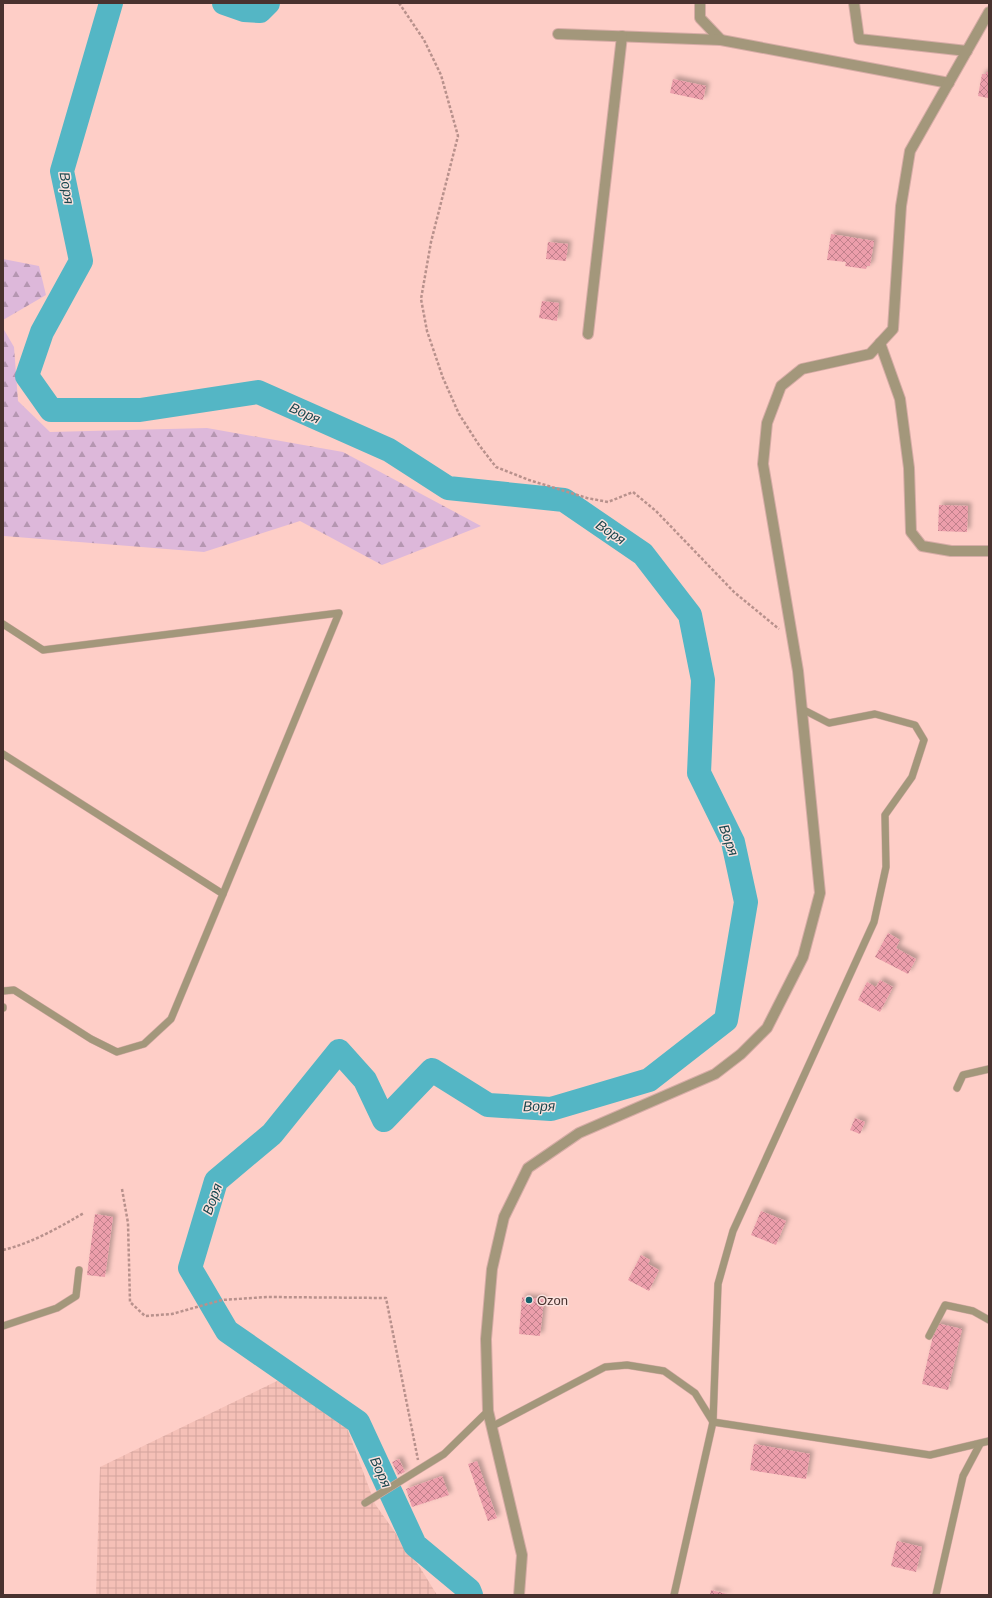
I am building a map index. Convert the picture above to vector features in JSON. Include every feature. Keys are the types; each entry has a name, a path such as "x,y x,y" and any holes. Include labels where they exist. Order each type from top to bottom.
{"street":[{"path":"700,3 700,18 721,40"},
{"path":"854,3 859,39 967,51"},
{"path":"518,1595 522,1554 488,1412 486,1339 492,1269 504,1216 528,1168 579,1133 715,1074 741,1054 767,1028 802,957 820,893 798,670 763,464 767,423 781,386 802,369 870,354 894,329 901,206 910,151 989,12"},
{"path":"558,34 721,40 949,82"},
{"path":"588,334 622,36"},
{"path":"880,343 900,399 909,468 911,532 922,546 951,551 989,551"}],"lane":[{"path":"3,624 43,650 339,613 171,1019 144,1044 117,1052 91,1039 14,990 3,992"},
{"path":"674,1595 713,1422 718,1284 733,1231 874,922 886,867 885,815 912,777 924,740 915,725 875,714 830,723 802,710"},
{"path":"3,754 223,894"},
{"path":"956,1088 963,1074 989,1069"},
{"path":"3,1326 57,1308 76,1296 79,1270"},
{"path":"929,1336 944,1305 973,1311 989,1320"},
{"path":"491,1427 605,1367 627,1365 664,1371 695,1393 713,1422 930,1454 989,1441"},
{"path":"365,1503 419,1468 444,1454 488,1412"},
{"path":"936,1595 963,1476 980,1444"}],"path":[{"path":"399,3 424,40 441,75 458,136 432,242 421,299 427,331 443,378 459,414 496,467 529,480 587,498 608,502 633,492 656,511 734,592 768,619 794,643"},
{"path":"122,1189 128,1223 130,1302 145,1316 172,1314 222,1300 268,1297 386,1298 419,1468"},
{"path":"3,1250 46,1235 84,1213"}],"shaded area":[{"path":"279,1380 347,1428 375,1504 421,1569 437,1595 96,1595 100,1467"}],"green space":[{"path":"3,259 39,266 46,295 3,320"},
{"path":"3,328 14,347 18,401 50,432 207,428 343,452 481,526 382,565 300,521 204,552 4,536"}],"building":[{"path":"986,72 989,72 988,98 978,96 982,74 986,74"},
{"path":"673,79 706,86 703,100 670,93"},
{"path":"831,234 874,241 870,266 867,266 866,269 845,266 846,262 827,260"},
{"path":"548,242 568,244 566,261 546,259"},
{"path":"542,301 559,303 557,321 539,318"},
{"path":"939,505 968,506 967,532 938,531"},
{"path":"888,933 900,940 896,948 916,959 908,974 875,957"},
{"path":"880,980 893,987 880,1012 858,1000 867,982 876,987"},
{"path":"855,1118 865,1122 860,1134 850,1130"},
{"path":"761,1211 786,1221 776,1245 751,1235"},
{"path":"95,1214 113,1217 105,1277 87,1275"},
{"path":"641,1255 650,1260 648,1264 659,1270 649,1291 628,1280"},
{"path":"522,1297 544,1299 540,1336 519,1334"},
{"path":"936,1323 962,1329 948,1390 922,1384"},
{"path":"754,1444 810,1454 806,1479 750,1470"},
{"path":"399,1459 405,1472 398,1475 392,1462"},
{"path":"477,1461 497,1518 488,1521 468,1464"},
{"path":"442,1476 449,1495 412,1507 406,1489"},
{"path":"897,1541 922,1547 916,1572 891,1566"},
{"path":"711,1590 727,1594 727,1595 710,1595"}],"waterway":[{"name":"Воря","path":"111,3 62,171 81,261 42,332 27,376 51,410 140,410 258,392 389,450 448,488 564,500 643,554 690,615 703,680 699,773 733,842 746,902 726,1020 649,1080 551,1109 488,1105 432,1070 384,1120 365,1080 339,1051 272,1134 216,1181 190,1268 227,1331 358,1422 415,1545 469,1590 471,1595"},
{"name":"Воря","path":"224,3 244,10 260,11 268,3"}],"place":[{"name":"Ozon","path":"529,1300"}]}
